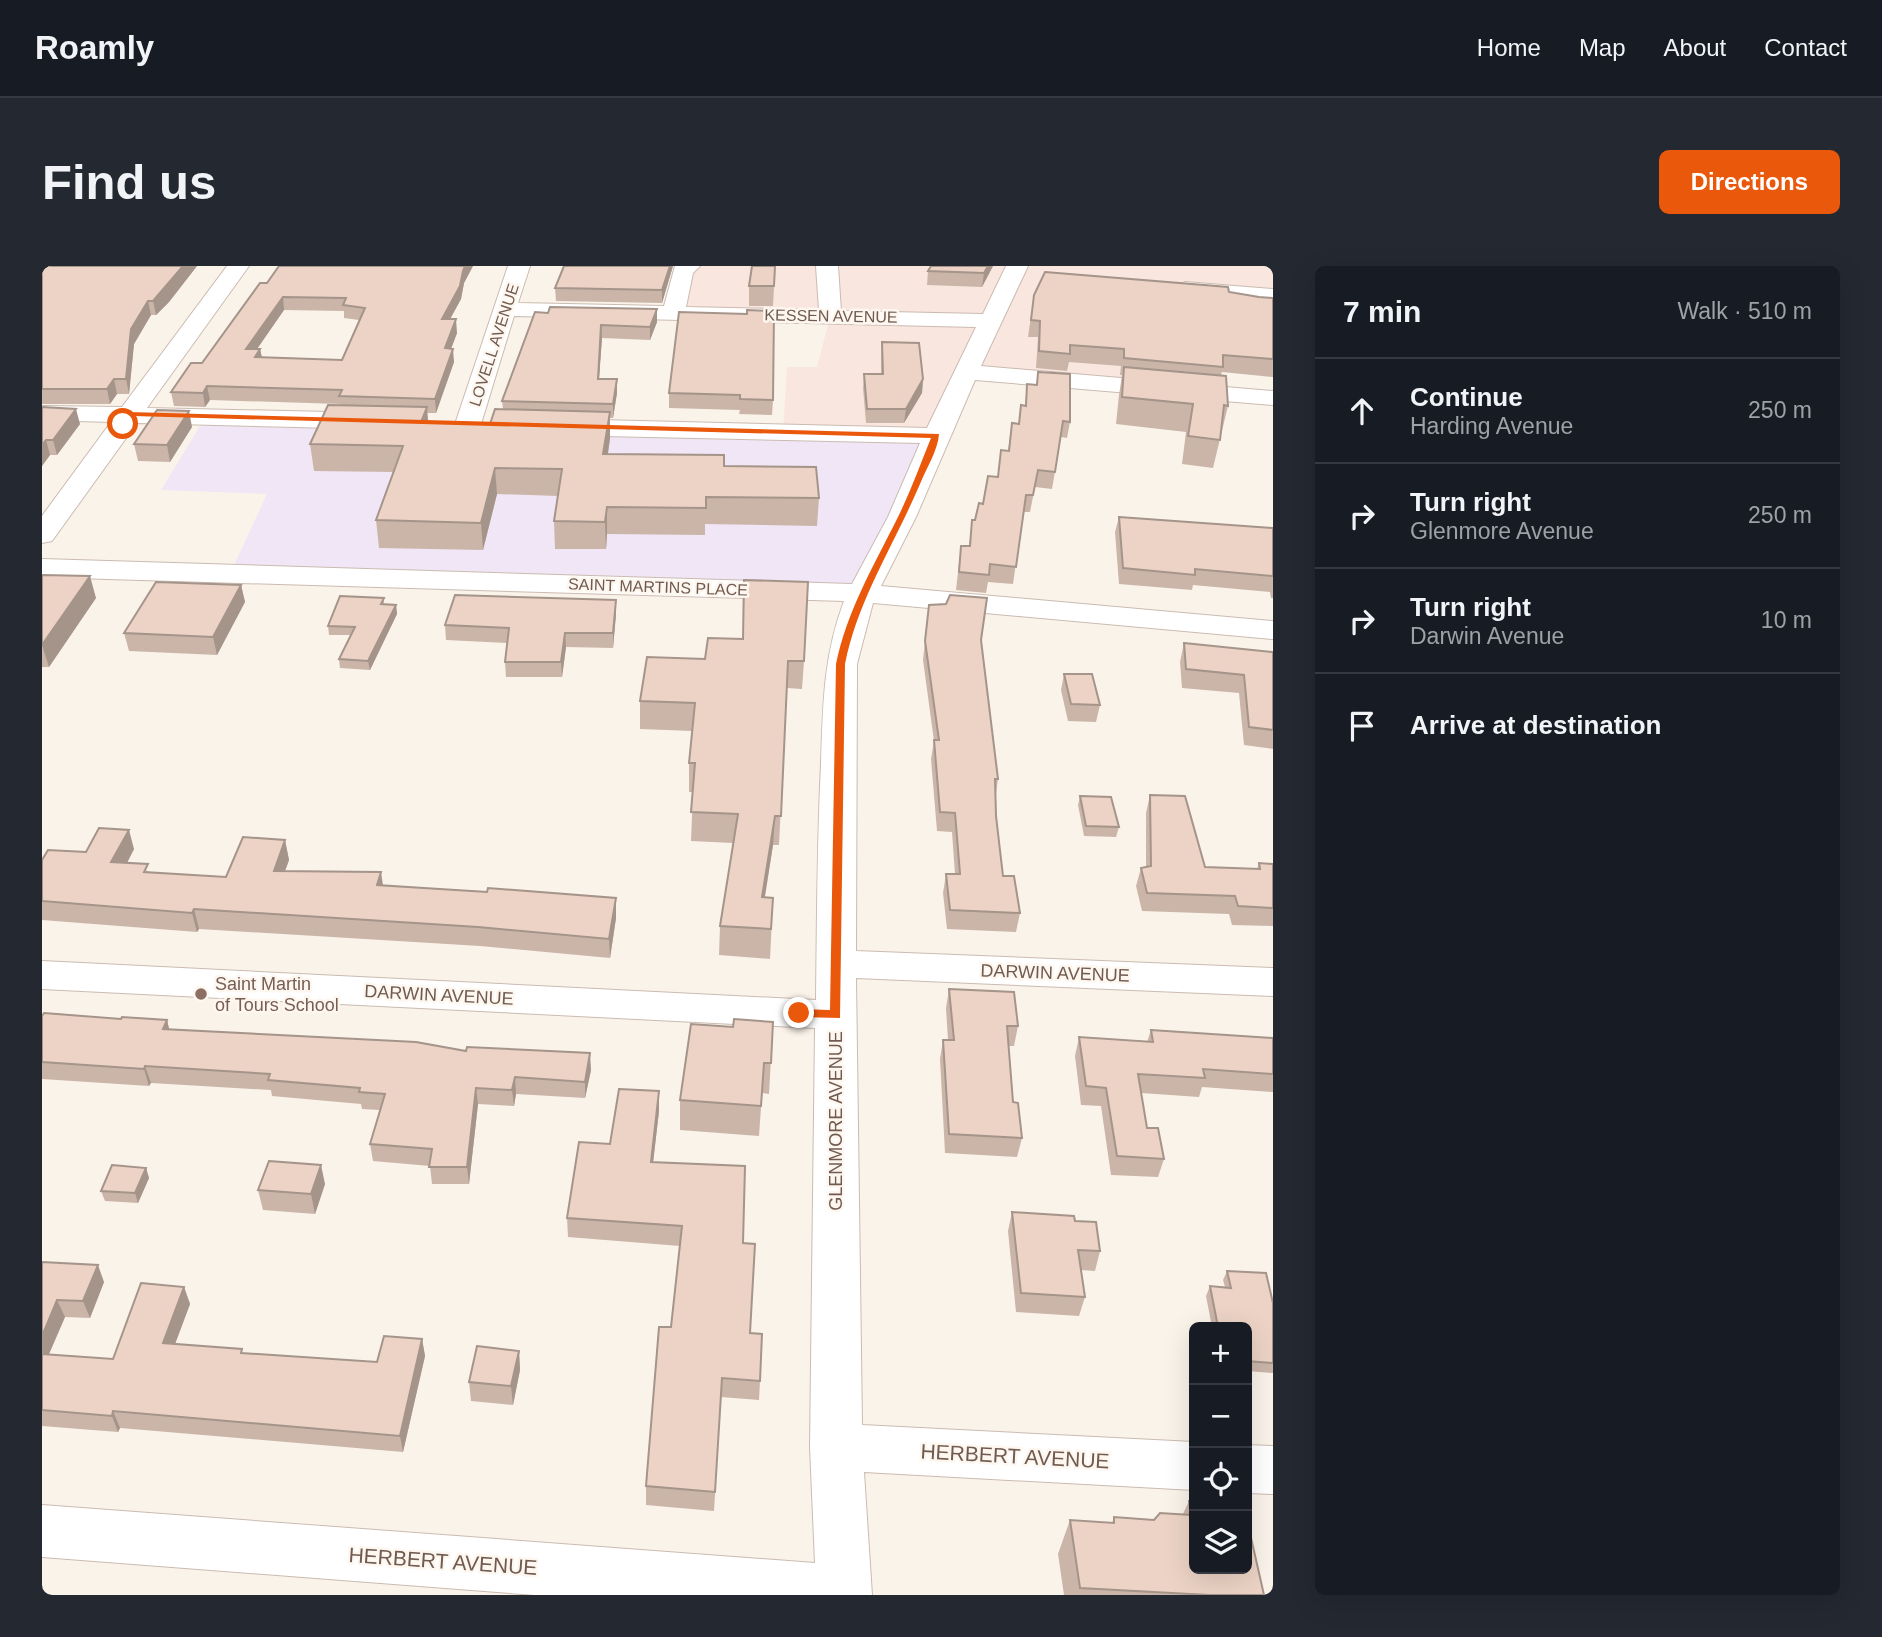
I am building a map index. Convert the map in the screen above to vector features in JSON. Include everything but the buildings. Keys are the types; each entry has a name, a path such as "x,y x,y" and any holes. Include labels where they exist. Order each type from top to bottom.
{"street":[{"path":"42,535 238,266"},
{"name":"LOVELL AVENUE","path":"441,424 478,425 503,309 520,266"},
{"path":"674,313 684,271 689,266"},
{"path":"827,266 830,316"},
{"name":"GLENMORE AVENUE","path":"844,1594 836,1447 836,964 841,664 846,634 862,593 902,517 936,436 991,321 1021,273"},
{"path":"1162,288 1273,296"},
{"name":"KESSEN AVENUE","path":"503,309 991,321"},
{"path":"968,372 1273,398"},
{"path":"42,413 401,422"},
{"path":"528,426 936,436"},
{"name":"SAINT MARTINS PLACE","path":"42,568 862,593 1273,631"},
{"name":"DARWIN AVENUE","path":"836,964 1273,982"},
{"name":"DARWIN AVENUE","path":"42,975 836,1015"},
{"name":"HERBERT AVENUE","path":"836,1447 1189,1466"},
{"path":"1252,1469 1273,1470"},
{"name":"HERBERT AVENUE","path":"42,1531 844,1594"}],"shaded area":[{"path":"680,266 1273,266 1273,296 1178,390 968,372 936,436 783,433 787,367 817,367 830,317 670,312"},
{"path":"206,416 936,436 862,593 230,574 267,494 161,490"}],"place":[{"name":"Saint Martin of Tours School","path":"201,994"}],"route":[{"path":"123,424 131,414 936,436 902,517 862,593 846,634 841,664 836,809 836,1015 799,1013"}]}
